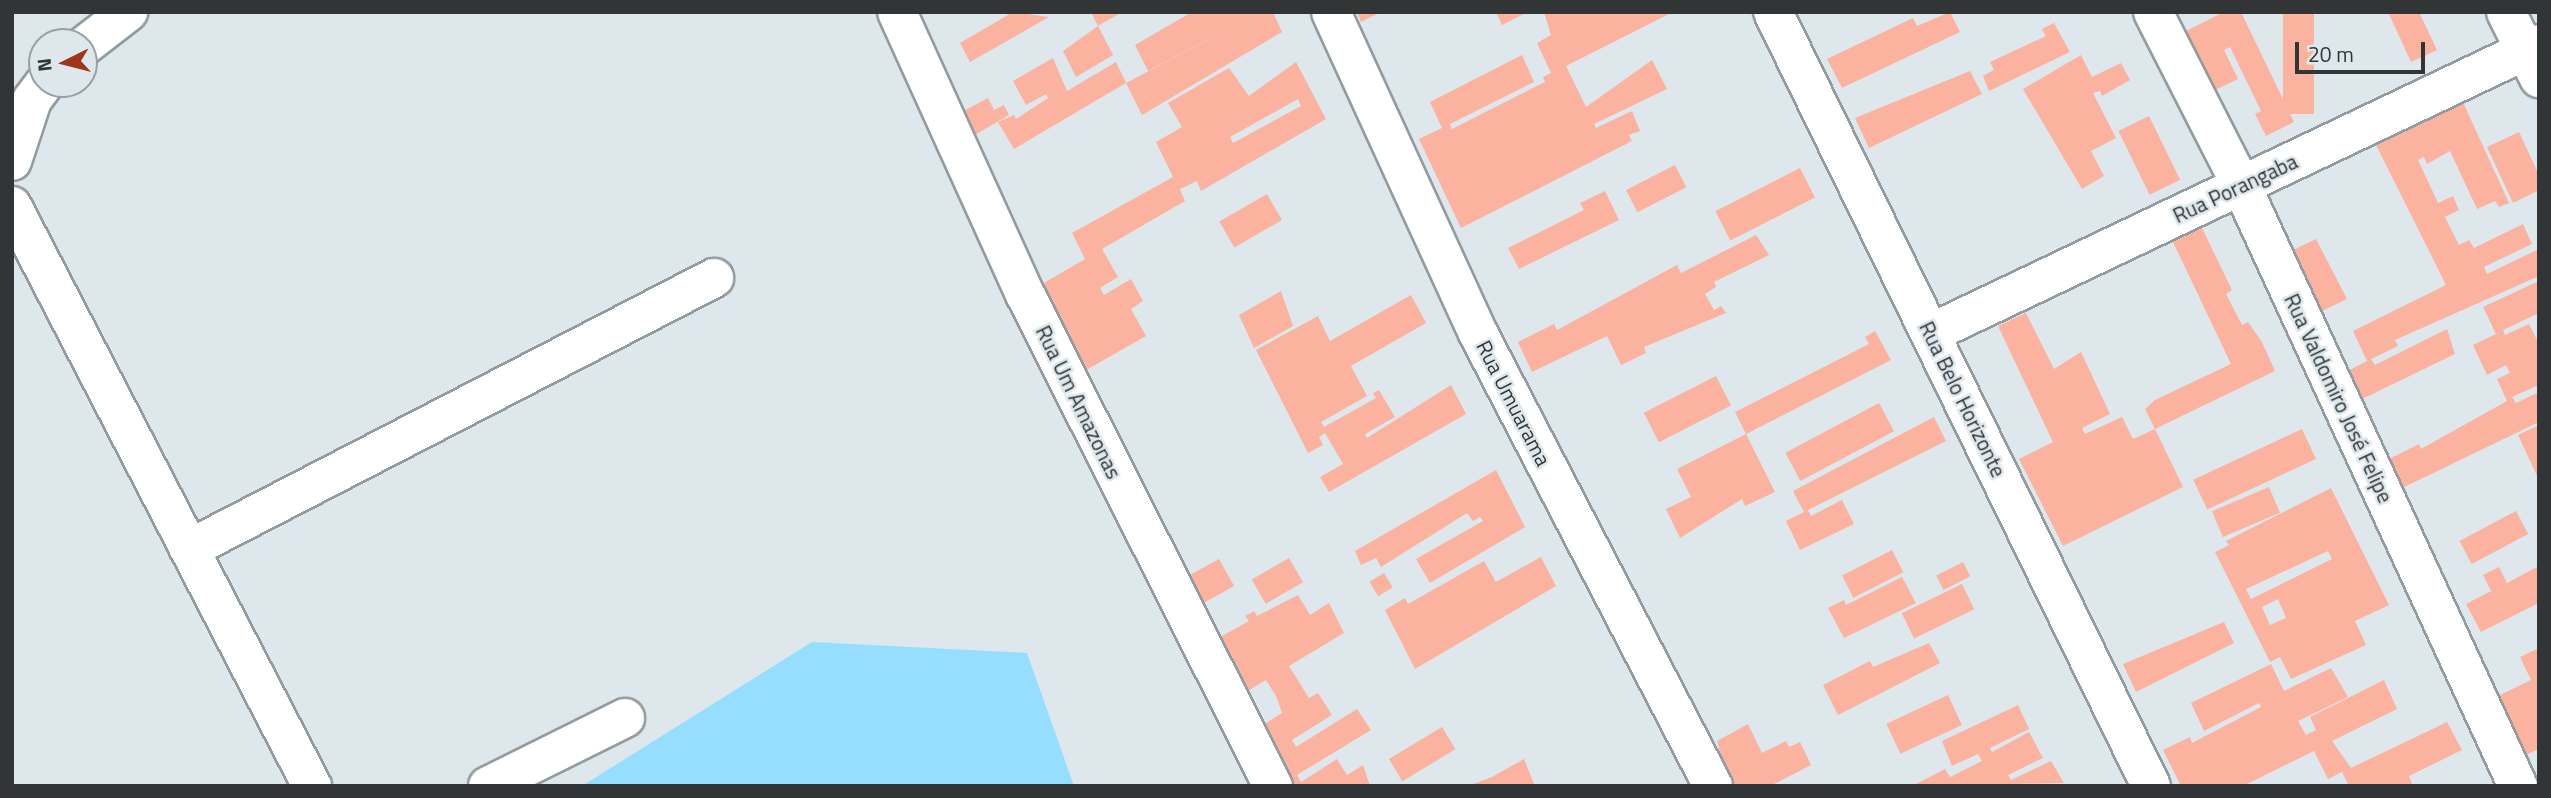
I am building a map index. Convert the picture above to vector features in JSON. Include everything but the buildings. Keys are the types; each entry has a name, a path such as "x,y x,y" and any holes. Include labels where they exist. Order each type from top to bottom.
{"street":[{"path":"98,35 128,12"},
{"name":"Rua Um Amazonas","path":"897,12 1025,294 1273,786"},
{"name":"Rua Umuarama","path":"1331,12 1478,333 1713,786"},
{"name":"Rua Belo Horizonte","path":"1773,12 2151,786"},
{"name":"Rua Valdomiro José Felipe","path":"2154,12 2241,186 2518,786"},
{"path":"2506,12 2534,57"},
{"name":"Rua Porangaba","path":"1931,333 2241,186 2534,57"},
{"path":"12,162 34,98"},
{"path":"12,206 312,786"},
{"path":"189,550 714,278"},
{"path":"488,786 625,718"}],"shaded area":[{"path":"812,642 1027,653 1074,786 582,786"}]}
